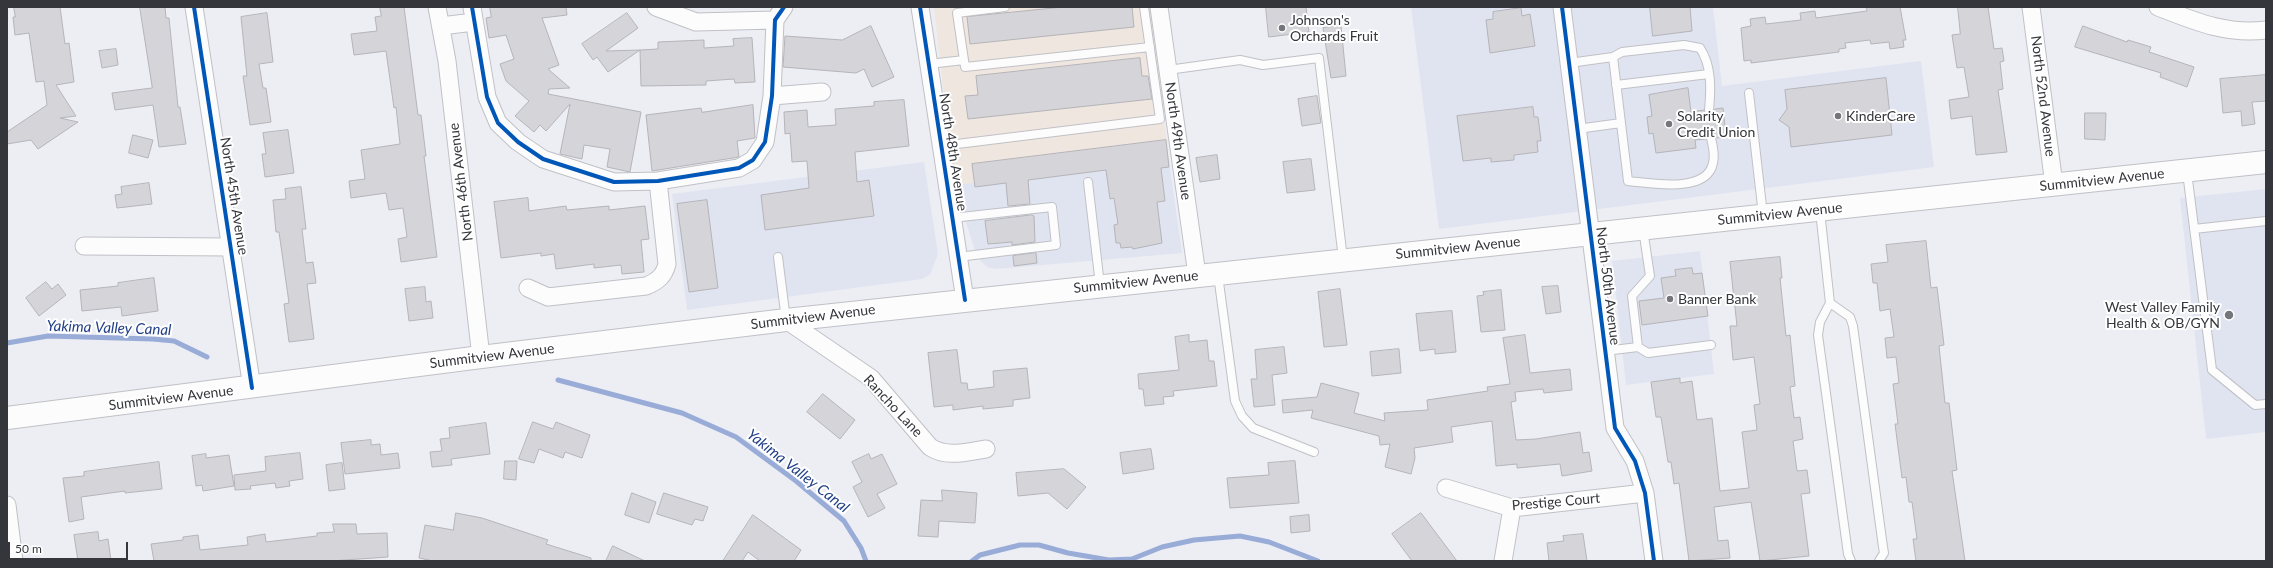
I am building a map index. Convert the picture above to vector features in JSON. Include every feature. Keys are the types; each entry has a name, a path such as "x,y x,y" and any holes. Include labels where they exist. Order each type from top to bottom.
{"main road":[{"name":"Summitview Avenue","path":"7,418 252,388 481,357 786,320 2266,162"}],"street":[{"name":"North 45th Avenue","path":"194,7 252,388"},
{"name":"North 46th Avenue","path":"437,7 447,61 481,357"},
{"path":"441,26 473,14 487,97 498,123 518,142 543,159 614,182 658,181 739,168 753,160 765,142 772,96 779,13 696,22 656,7"},
{"name":"North 48th Avenue","path":"920,7 965,300"},
{"name":"North 49th Avenue","path":"1159,7 1197,275"},
{"name":"North 50th Avenue","path":"1562,7 1615,428 1635,460 1645,492 1654,561"},
{"name":"North 52nd Avenue","path":"2031,7 2054,185"},
{"path":"2158,7 2214,28 2230,31 2266,30"},
{"path":"772,96 822,92"},
{"path":"528,288 548,297 646,286 656,282 665,274 667,264 658,181"},
{"name":"North 45th Avenue","path":"84,246 230,247"},
{"name":"Rancho Lane","path":"786,320 871,378 930,447 939,453 955,454 986,449"},
{"name":"Prestige Court","path":"1446,488 1512,508 1645,492"},
{"path":"7,505 14,561"},
{"path":"1504,561 1512,508"}],"lane":[{"path":"1005,7 957,12 965,67 1150,47"},
{"path":"941,146 1160,119 1144,7"},
{"path":"1569,63 1613,57 1622,52 1684,45 1695,46 1700,48 1706,57 1709,74 1710,95 1708,110"},
{"path":"1613,57 1628,181 1682,185 1701,178 1708,174 1714,163 1712,138"},
{"path":"1168,70 1240,60 1263,65 1319,58 1343,260"},
{"path":"929,64 964,60"},
{"path":"1616,85 1709,74"},
{"path":"1749,93 1763,216"},
{"path":"1578,129 1621,123"},
{"path":"2187,171 2212,370 2255,405 2266,404"},
{"path":"1088,182 1100,286"},
{"path":"952,218 1052,207 1056,245 958,257"},
{"path":"1820,210 1830,303 1820,322 1818,335 1848,554 1851,561"},
{"path":"2194,229 2266,221"},
{"path":"1638,347 1632,296 1650,276 1643,228"},
{"path":"778,257 786,320"},
{"path":"1218,273 1235,401 1242,416 1253,428 1314,452"},
{"path":"1830,303 1850,317 1853,326 1884,553 1878,561"},
{"path":"1605,351 1638,347 1648,353 1711,345"}],"shaded area":[{"path":"1151,7 1169,161 954,185 934,8"},
{"path":"1411,7 1713,7 1722,86 1921,61 1934,167 1439,229"},
{"path":"1169,161 1182,253 996,269 987,267 977,257 954,185"},
{"path":"924,162 938,254 930,275 922,279 687,310 672,194"},
{"name":"West Valley Family Health & OB/GYN","path":"2266,189 2266,432 2206,439 2180,198"},
{"path":"1700,251 1714,374 1626,385 1612,261"}],"building":[{"path":"14,7 60,7 65,44 69,43 74,82 56,85 76,116 60,118 78,122 38,149 31,140 7,144 7,132 47,105 44,81 36,82 29,33 15,35 13,17 15,17"},
{"path":"140,7 165,7 166,18 169,18 178,107 180,107 186,144 159,147 153,105 115,110 112,93 152,88"},
{"path":"380,7 404,7 418,115 421,115 426,156 424,156 437,257 401,262 398,239 407,237 403,208 389,210 386,193 351,198 349,181 365,179 361,150 400,144 396,107 394,108 386,51 354,55 351,34 377,31 375,17 381,16"},
{"path":"490,7 566,7 567,15 542,18 559,65 548,69 570,88 549,89 548,94 641,112 630,172 607,167 610,149 584,145 582,159 560,154 570,104 546,131 540,125 534,132 515,116 529,101 506,81 500,64 514,59 506,35 489,38 486,18 491,17"},
{"path":"1064,7 1132,7 1134,27 970,44 967,17"},
{"path":"1266,7 1306,7 1309,32 1269,37"},
{"path":"1650,7 1690,7 1692,31 1653,36"},
{"path":"1866,7 1900,7 1906,40 1903,40 1904,47 1890,49 1889,42 1871,44 1870,40 1845,43 1846,48 1839,49 1839,52 1751,63 1751,60 1744,61 1741,28 1751,26 1750,19 1765,17 1766,24 1801,20 1800,13 1815,11 1816,18 1867,11"},
{"path":"1958,7 1988,7 1994,49 2002,48 2004,61 2000,62 2003,89 1998,90 2007,152 1976,155 1972,116 1951,119 1949,100 1969,97 1964,67 1957,68 1952,35 1960,34"},
{"path":"1521,8 1522,16 1530,14 1535,46 1490,53 1486,20 1493,19 1493,12"},
{"path":"267,13 273,62 259,64 263,88 266,88 271,122 250,125 243,76 247,76 241,17"},
{"path":"627,13 638,28 606,51 640,50 608,72 597,57 593,60 582,44"},
{"path":"871,26 894,77 872,87 864,69 856,73 783,67 785,36 842,40"},
{"path":"1341,26 1346,76 1331,78 1323,28"},
{"path":"2083,26 2127,42 2128,40 2151,47 2149,52 2194,67 2187,87 2160,77 2161,73 2075,47"},
{"path":"752,38 755,82 735,83 734,79 706,81 706,85 641,86 640,50 658,49 658,42 704,40 704,48 734,46 733,39"},
{"path":"116,49 118,65 102,68 99,51"},
{"path":"1140,58 1142,76 1148,76 1152,99 968,119 965,96 978,95 976,76"},
{"path":"2266,75 2266,101 2252,102 2255,124 2242,126 2241,111 2223,113 2220,79"},
{"path":"1886,78 1892,135 1791,147 1789,127 1779,120 1787,109 1785,90"},
{"path":"1688,88 1691,112 1704,110 1709,115 1713,113 1715,109 1723,108 1726,137 1717,138 1715,134 1710,133 1707,134 1706,139 1695,140 1696,148 1656,153 1653,133 1649,134 1647,117 1652,116 1649,95"},
{"path":"1317,96 1321,123 1302,126 1298,99"},
{"path":"904,100 909,146 855,152 857,182 869,180 874,216 765,230 761,195 809,188 807,161 792,162 790,133 785,134 784,112 807,110 808,127 836,125 835,109 874,106 874,102"},
{"path":"753,105 755,138 737,141 739,157 652,171 646,115 701,108 702,112"},
{"path":"1533,107 1534,117 1538,117 1541,141 1537,141 1538,152 1514,155 1514,160 1491,162 1491,158 1463,161 1457,116"},
{"path":"2085,113 2106,113 2105,140 2085,139"},
{"path":"288,130 294,173 265,177 262,154 266,154 263,133"},
{"path":"133,135 153,140 148,158 129,153"},
{"path":"1166,140 1169,167 1161,168 1165,201 1157,202 1162,243 1133,249 1132,247 1121,248 1120,243 1116,243 1114,225 1118,224 1114,198 1110,199 1106,170 1028,180 1030,204 1008,206 1006,183 975,187 972,164"},
{"path":"1217,155 1220,179 1200,182 1196,158"},
{"path":"1311,159 1315,190 1287,193 1283,162"},
{"path":"149,183 152,204 117,208 115,195 122,194 121,187"},
{"path":"301,187 306,229 302,229 306,263 313,262 316,283 307,284 314,339 289,342 284,304 289,303 279,232 276,232 273,200 286,199 285,189"},
{"path":"528,198 529,211 566,206 567,210 609,206 609,210 645,206 649,239 641,240 644,272 622,274 621,265 594,268 594,264 556,269 554,254 541,256 541,253 501,258 494,202"},
{"path":"707,200 718,288 689,292 677,204"},
{"path":"1034,216 1035,242 1012,245 1012,242 988,244 985,221"},
{"path":"1926,241 1931,288 1937,287 1944,345 1939,346 1945,403 1949,403 1957,470 1952,471 1965,561 1916,561 1913,539 1917,539 1912,502 1909,502 1906,477 1902,478 1895,424 1898,424 1893,384 1899,383 1896,357 1887,358 1885,338 1894,337 1890,309 1880,311 1877,283 1873,283 1871,264 1888,262 1886,245"},
{"path":"1036,253 1037,263 1014,266 1013,256"},
{"path":"1780,257 1782,278 1780,278 1786,336 1790,335 1795,386 1790,387 1794,418 1800,417 1803,439 1793,441 1797,471 1807,470 1810,493 1801,494 1809,556 1760,561 1751,502 1714,507 1718,541 1728,540 1730,558 1689,561 1679,483 1674,484 1671,462 1668,462 1661,417 1656,417 1651,382 1680,378 1680,383 1692,381 1697,420 1712,418 1720,491 1749,488 1742,432 1757,430 1754,405 1760,404 1754,357 1733,360 1730,326 1737,326 1730,262"},
{"path":"1692,268 1693,274 1702,273 1708,316 1642,325 1639,301 1664,298 1661,278 1676,276 1675,270"},
{"path":"154,278 158,311 122,316 121,307 82,311 80,290 118,286 118,283"},
{"path":"46,282 52,289 58,284 66,295 39,316 26,298"},
{"path":"1558,286 1561,312 1546,314 1542,287"},
{"path":"425,287 426,302 431,301 433,318 409,321 405,289"},
{"path":"1340,289 1347,345 1324,347 1318,292"},
{"path":"1501,290 1505,330 1481,332 1477,296 1484,295 1483,292"},
{"path":"1452,311 1456,352 1435,354 1435,349 1420,351 1416,314"},
{"path":"1189,335 1189,342 1207,340 1209,361 1214,361 1217,386 1173,391 1174,396 1163,397 1164,404 1145,406 1143,389 1139,389 1138,374 1179,370 1175,337"},
{"path":"1525,335 1530,373 1570,369 1572,390 1544,393 1543,389 1515,392 1516,401 1511,402 1516,440 1536,439 1580,432 1583,453 1589,452 1592,471 1562,476 1560,464 1517,468 1517,464 1496,466 1492,421 1451,427 1453,442 1414,448 1415,458 1411,474 1385,467 1390,444 1380,445 1379,436 1311,418 1313,410 1283,413 1282,400 1317,397 1321,383 1359,393 1354,413 1385,421 1384,413 1428,410 1427,400 1488,391 1487,387 1510,384 1503,338"},
{"path":"1284,347 1287,373 1272,375 1275,405 1254,407 1251,379 1257,379 1255,350"},
{"path":"1399,349 1401,373 1372,376 1370,352"},
{"path":"957,350 961,383 967,383 968,390 994,387 993,371 1027,368 1030,398 1013,400 1013,406 983,409 983,406 953,410 953,405 934,407 928,353"},
{"path":"823,394 855,420 840,439 807,412"},
{"path":"533,422 553,429 556,422 590,435 582,458 565,452 563,458 539,449 534,463 519,459"},
{"path":"486,423 490,454 451,459 452,465 432,467 430,452 442,451 440,439 450,438 449,428"},
{"path":"371,440 371,445 380,444 381,455 398,453 400,468 345,474 341,443"},
{"path":"1151,449 1154,469 1123,474 1120,453"},
{"path":"300,453 303,479 289,481 290,486 276,488 275,483 250,486 251,489 235,490 234,475 266,471 265,457"},
{"path":"206,454 206,458 229,455 234,486 203,491 202,485 196,486 192,456"},
{"path":"869,454 871,459 882,454 897,484 877,494 885,508 868,517 853,487 862,482 852,462"},
{"path":"505,461 517,461 516,480 504,479"},
{"path":"1295,461 1299,503 1230,508 1227,478 1269,475 1268,463"},
{"path":"159,462 162,489 125,493 125,491 81,497 84,519 69,522 63,478 84,476 84,472"},
{"path":"342,463 345,489 329,491 326,465"},
{"path":"1064,469 1086,487 1067,509 1048,493 1018,496 1016,473"},
{"path":"942,490 977,493 975,523 939,521 938,537 918,536 921,500 942,501"},
{"path":"632,493 656,502 649,523 625,515"},
{"path":"664,493 708,507 703,521 695,519 692,525 657,514"},
{"path":"456,513 482,518 548,540 546,544 591,558 591,561 433,561 419,558 425,525 453,530"},
{"path":"1421,513 1457,561 1412,561 1392,534"},
{"path":"753,515 801,550 794,561 760,561 748,552 742,561 723,561"},
{"path":"1309,515 1310,531 1291,533 1290,517"},
{"path":"333,524 356,524 357,534 387,533 388,557 330,561 154,561 151,544 183,540 183,537 198,535 200,550 248,545 247,537 265,534 266,542 317,536 317,533 334,532"},
{"path":"98,532 99,541 108,539 111,561 78,561 74,535"},
{"path":"1583,534 1587,561 1549,561 1547,543 1564,541 1563,536"},
{"path":"613,546 645,561 606,561"}],"waterway":[{"name":"Yakima Valley Canal","path":"7,343 48,336 153,339 174,341 207,357"},
{"name":"Yakima Valley Canal","path":"558,380 682,413 736,437 796,481 844,521 861,548 866,561"},
{"name":"Yakima Valley Canal","path":"972,561 980,555 1020,545 1039,545 1068,553 1109,560 1132,559 1162,547 1194,540 1240,536 1269,542 1318,561"}],"cycle path":[{"path":"194,7 252,388"},
{"path":"472,7 487,97 498,123 518,142 543,159 614,182 658,181 739,168 753,160 765,142 772,96 775,20 784,7"},
{"path":"920,7 965,300"},
{"path":"1562,7 1615,428 1635,461 1645,493 1654,561"}],"place":[{"name":"Johnson's Orchards Fruit","path":"1282,28"},
{"name":"KinderCare","path":"1838,116"},
{"name":"Solarity Credit Union","path":"1669,124"},
{"name":"Banner Bank","path":"1670,299"},
{"name":"West Valley Family Health & OB/GYN","path":"2229,315"}]}
